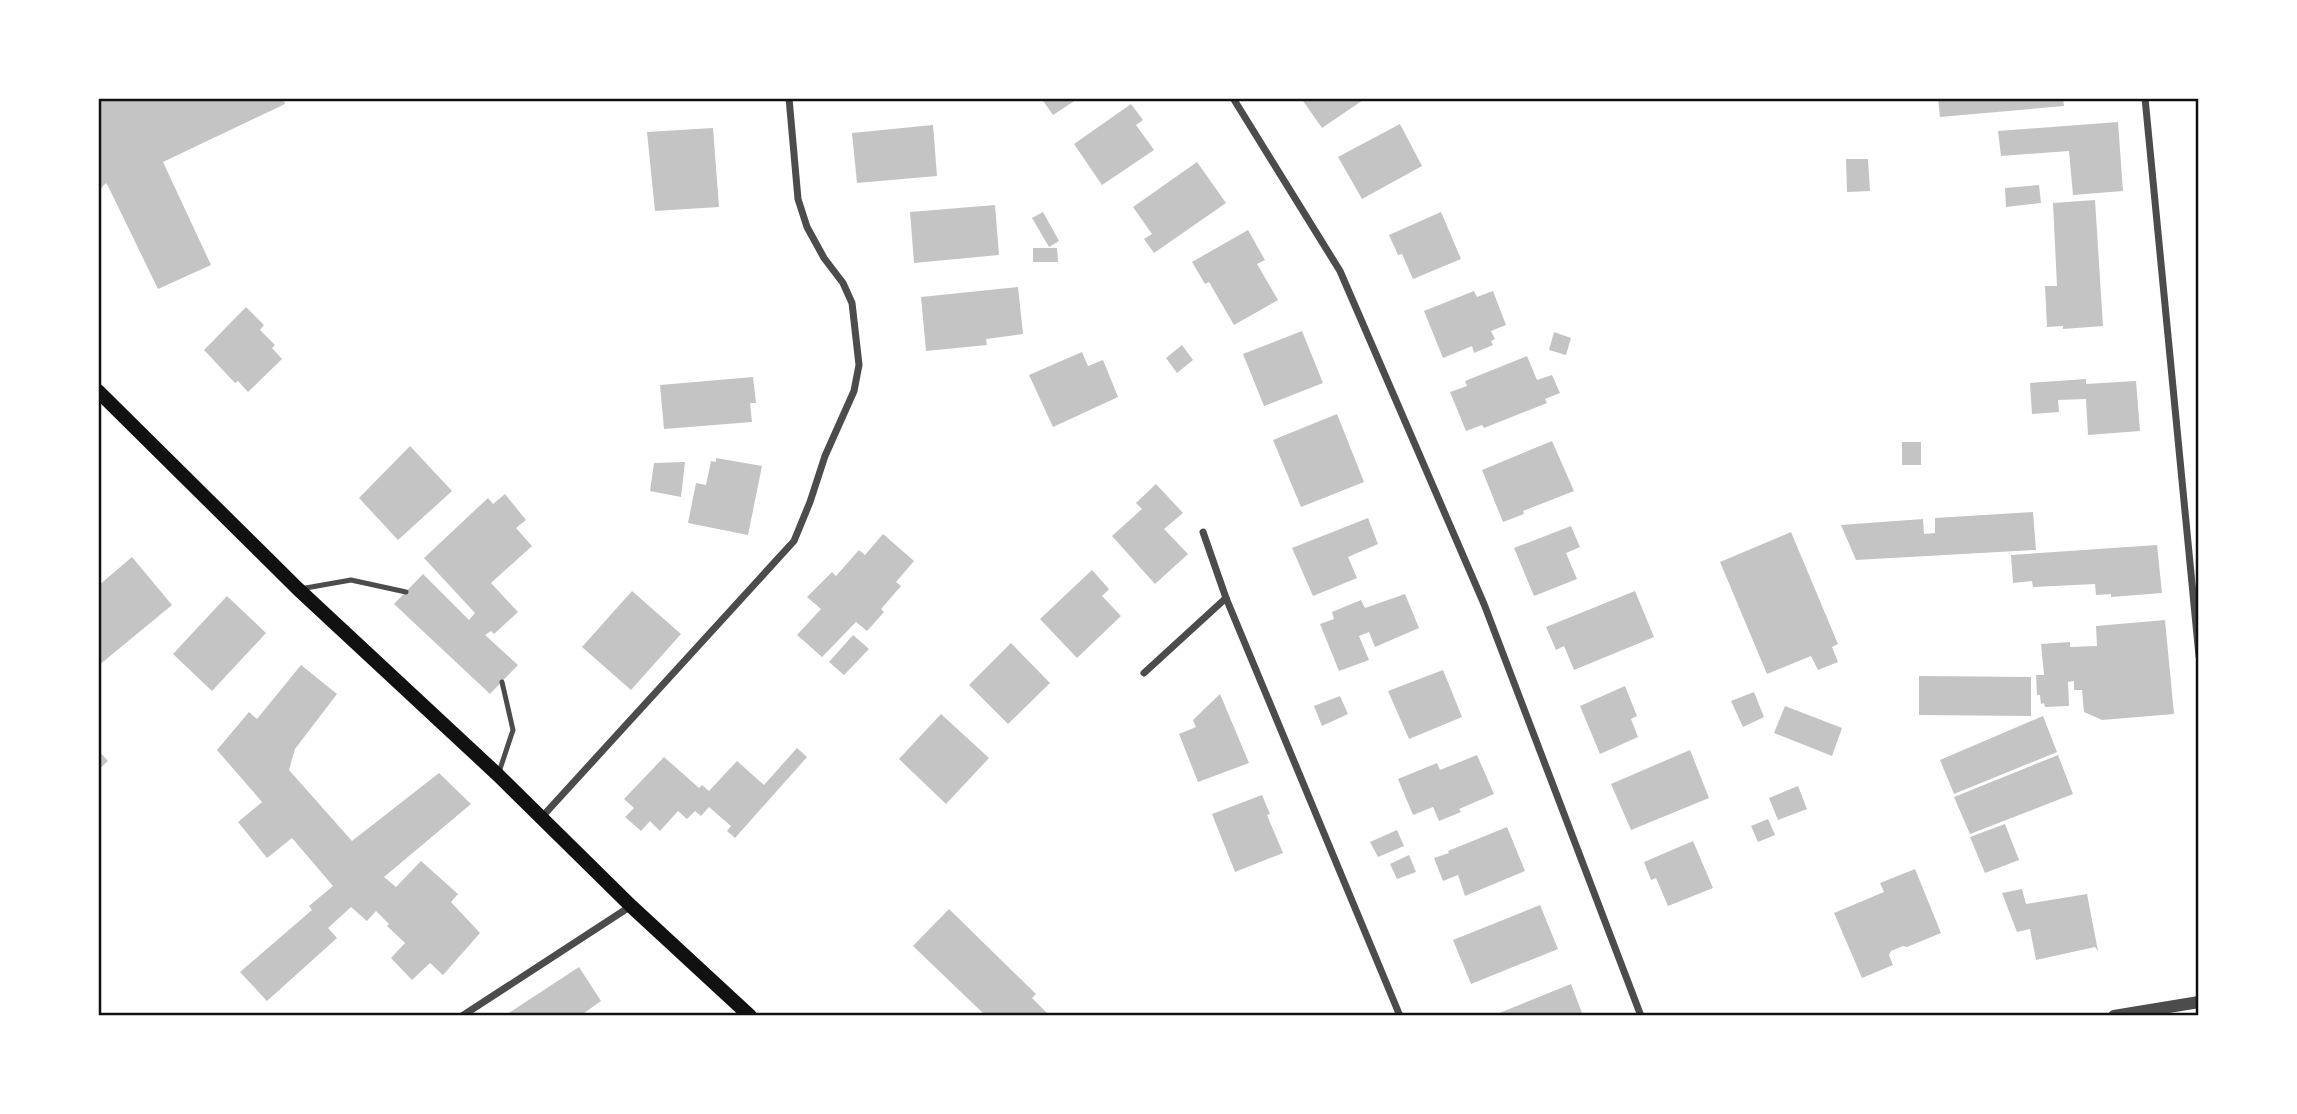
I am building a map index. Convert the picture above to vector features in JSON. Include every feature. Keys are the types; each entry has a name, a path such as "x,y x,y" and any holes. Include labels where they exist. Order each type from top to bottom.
{"main road":[{"path":"98,391 298,589 498,775 631,906 750,1016"}],"street":[{"path":"541,818 794,541 825,456 854,391 859,365 852,303 843,283 824,258 807,227 798,199 789,98"},
{"path":"1233,98 1340,271 1484,604 1641,1016"},
{"path":"2145,98 2199,656"},
{"path":"1203,532 1226,598 1400,1016"},
{"path":"1144,673 1226,598"},
{"path":"462,1016 631,906"},
{"path":"2114,1016 2199,1002"}],"lane":[{"path":"298,589 351,580 407,592"},
{"path":"498,775 513,730 502,682"}],"building":[{"path":"98,98 283,98 285,104 163,162 211,265 158,289 106,183 98,191"},
{"path":"1041,98 1079,98 1053,115"},
{"path":"1301,98 1366,98 1322,128"},
{"path":"1938,98 2063,98 2064,106 1940,117"},
{"path":"1131,104 1143,120 1136,125 1154,150 1102,185 1074,144"},
{"path":"2118,122 2123,191 2073,195 2069,151 2001,156 1998,131"},
{"path":"1400,124 1422,166 1362,199 1338,157"},
{"path":"933,125 937,176 857,183 852,133"},
{"path":"713,128 719,207 655,211 647,132"},
{"path":"1846,159 1868,159 1870,191 1847,192"},
{"path":"1197,162 1226,203 1154,253 1144,239 1152,234 1133,207"},
{"path":"2039,185 2041,203 2006,207 2005,188"},
{"path":"2095,200 2103,326 2063,329 2063,326 2047,327 2045,286 2057,286 2053,203"},
{"path":"995,205 999,255 914,263 910,212"},
{"path":"1043,212 1059,241 1049,247 1032,218"},
{"path":"1441,212 1461,259 1413,279 1402,254 1398,255 1389,235"},
{"path":"1248,230 1265,260 1257,264 1278,300 1234,325 1209,282 1205,284 1192,262"},
{"path":"1033,248 1057,248 1058,262 1033,262"},
{"path":"1018,287 1023,334 986,339 987,345 926,351 921,297"},
{"path":"1474,291 1477,297 1493,291 1506,325 1491,331 1495,339 1491,341 1493,345 1474,353 1472,346 1443,358 1424,311"},
{"path":"246,307 264,325 260,330 275,345 272,348 282,359 248,392 238,381 235,383 204,350"},
{"path":"1302,331 1323,383 1264,406 1243,354"},
{"path":"1554,332 1571,338 1566,355 1549,350"},
{"path":"1182,345 1193,360 1177,373 1166,358"},
{"path":"1082,352 1088,366 1103,360 1118,397 1053,427 1029,375"},
{"path":"1527,356 1537,380 1552,375 1560,393 1545,399 1547,403 1484,428 1482,425 1466,431 1450,392 1467,386 1465,381"},
{"path":"753,377 756,403 750,403 752,422 664,429 660,385"},
{"path":"2086,379 2086,384 2136,381 2140,431 2088,435 2086,399 2058,400 2059,412 2032,414 2030,383"},
{"path":"1337,414 1364,482 1301,507 1273,440"},
{"path":"1552,441 1574,491 1503,522 1482,470"},
{"path":"1902,442 1921,442 1921,465 1902,465"},
{"path":"410,446 452,491 398,540 359,498"},
{"path":"716,458 762,466 748,535 688,523 696,483 706,485 711,461 716,462"},
{"path":"685,462 681,497 650,491 654,463"},
{"path":"1156,484 1183,513 1164,529 1188,554 1155,584 1112,536 1142,509 1136,503"},
{"path":"505,494 526,520 516,528 532,546 491,583 518,612 494,634 491,631 485,635 518,665 490,694 394,604 423,574 469,620 475,613 424,558 488,498 493,504"},
{"path":"2033,512 2036,550 1856,560 1841,525 1923,519 1924,534 1935,533 1935,518"},
{"path":"1368,518 1378,544 1348,557 1357,578 1313,596 1292,548"},
{"path":"1571,526 1580,547 1566,553 1577,579 1534,596 1514,548"},
{"path":"1791,532 1838,644 1832,647 1838,662 1818,670 1811,656 1767,674 1720,562"},
{"path":"883,534 914,561 896,582 901,586 881,609 884,612 867,631 856,622 822,657 797,635 821,609 807,597 832,572 836,576 859,550 865,555"},
{"path":"2157,545 2162,593 2111,597 2111,594 2096,595 2095,584 2033,587 2032,581 2013,583 2011,555"},
{"path":"132,557 172,605 98,666 98,586"},
{"path":"1092,570 1109,589 1102,596 1121,616 1077,658 1040,619"},
{"path":"632,591 681,634 631,690 582,647"},
{"path":"1635,591 1654,637 1574,670 1564,646 1556,650 1546,627"},
{"path":"1405,594 1419,628 1375,647 1369,632 1359,636 1369,660 1339,671 1320,624 1334,619 1332,612 1361,600 1365,608"},
{"path":"227,596 266,633 212,691 173,654"},
{"path":"2165,620 2174,714 2102,720 2084,712 2082,690 2074,690 2074,681 2068,682 2069,706 2045,707 2044,703 2041,704 2040,695 2037,695 2036,675 2044,675 2041,644 2070,642 2070,647 2097,646 2096,626"},
{"path":"853,635 869,649 844,675 829,662"},
{"path":"1011,643 1050,683 1008,724 969,685"},
{"path":"301,665 337,694 295,749 289,770 352,841 439,773 471,804 384,877 396,887 421,861 458,894 451,902 480,933 443,975 430,963 412,980 391,958 405,943 376,911 367,921 351,907 328,928 337,938 267,1001 240,972 312,910 309,906 333,886 292,838 267,858 238,822 262,802 217,750 249,712 257,719"},
{"path":"1443,670 1462,717 1409,739 1388,691"},
{"path":"1919,676 2031,677 2031,716 1919,715"},
{"path":"1625,686 1637,716 1631,719 1638,737 1600,754 1580,706"},
{"path":"1754,692 1764,717 1743,727 1731,701"},
{"path":"1220,694 1249,763 1198,782 1179,734 1196,727 1193,720"},
{"path":"1340,696 1348,714 1322,726 1314,706"},
{"path":"1785,706 1842,728 1832,756 1774,733"},
{"path":"941,714 989,758 946,804 899,759"},
{"path":"2043,716 2057,752 1954,794 1940,760"},
{"path":"797,748 807,757 735,838 727,831 731,826 709,807 701,816 695,811 687,819 678,811 660,831 650,821 641,831 625,817 634,808 624,799 664,757 699,788 702,785 709,791 737,761 764,785"},
{"path":"98,750 108,761 98,770"},
{"path":"1690,750 1709,798 1631,830 1611,784"},
{"path":"1477,755 1494,794 1439,821 1433,807 1413,815 1398,779 1437,763 1440,770"},
{"path":"2058,755 2073,794 1970,834 1954,797"},
{"path":"1798,786 1807,809 1778,820 1769,798"},
{"path":"1262,795 1270,814 1267,815 1283,853 1235,872 1212,814"},
{"path":"1768,819 1775,835 1758,842 1751,826"},
{"path":"2005,824 2019,860 1985,873 1970,837"},
{"path":"1507,827 1525,871 1465,896 1458,875 1443,881 1434,858"},
{"path":"1397,830 1404,846 1378,857 1370,842"},
{"path":"1693,841 1713,888 1668,906 1656,878 1651,880 1644,862"},
{"path":"1409,855 1416,872 1397,879 1390,864"},
{"path":"1915,869 1941,933 1891,951 1889,955 1893,965 1862,978 1834,913 1884,892 1880,883"},
{"path":"2022,889 2026,904 2087,894 2098,951 2095,947 2036,960 2030,929 2017,932 2002,893"},
{"path":"1540,905 1558,949 1471,984 1453,940"},
{"path":"949,909 1036,994 1032,998 1048,1014 1046,1016 986,1016 913,946"},
{"path":"579,967 601,1001 580,1016 504,1016"},
{"path":"1571,984 1582,1013 1575,1016 1492,1016"}]}
